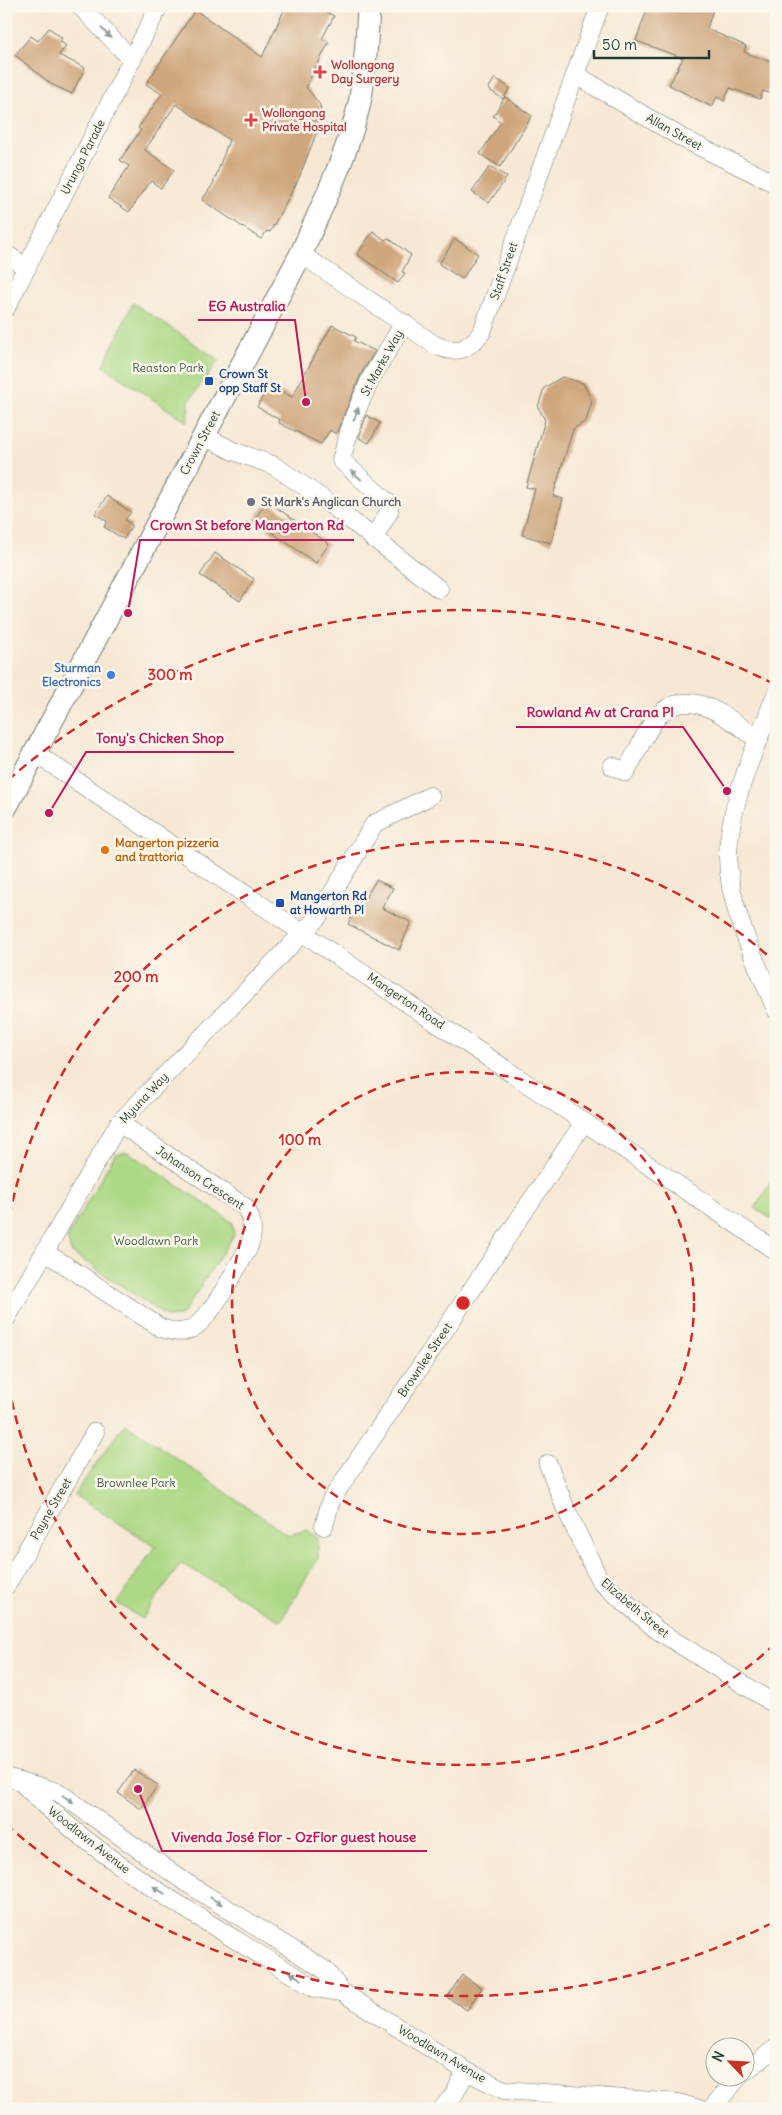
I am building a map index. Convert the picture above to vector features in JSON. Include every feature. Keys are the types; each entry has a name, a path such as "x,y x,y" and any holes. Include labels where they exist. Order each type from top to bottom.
{"main road":[{"name":"Crown Street","path":"6,807 301,254 338,167 354,123 362,84 369,6"}],"street":[{"path":"80,6 132,60"},
{"name":"Urunga Parade","path":"6,308 159,6"},
{"name":"Staff Street","path":"301,254 435,345 453,350 472,345 482,332 600,6"},
{"name":"Allan Street","path":"576,75 682,138 776,184"},
{"path":"6,254 27,268"},
{"name":"St Marks Way","path":"373,539 390,512 389,504 341,460 354,416 370,378 404,323"},
{"path":"204,436 234,451 273,465 326,500 373,539 439,589"},
{"path":"776,694 735,810 728,856 738,913 776,1010"},
{"path":"612,766 626,772 663,712 687,702 708,706 759,740"},
{"name":"Mangerton Road","path":"35,753 776,1251"},
{"name":"Myuna Way","path":"6,1318 119,1123 318,917 374,824 430,796"},
{"name":"Brownlee Street","path":"324,1526 331,1500 584,1122"},
{"name":"Johanson Crescent","path":"44,1252 161,1328 180,1332 191,1330 205,1319 248,1249 253,1226 250,1215 245,1207 119,1123"},
{"name":"Payne Street","path":"6,1586 96,1432"},
{"name":"Elizabeth Street","path":"548,1464 565,1507 600,1580 657,1630 776,1706"},
{"name":"Woodlawn Avenue","path":"14,1780 46,1808 126,1870 314,1988 342,1992"},
{"name":"Woodlawn Avenue","path":"14,1780 58,1792 185,1882 325,1970 342,1992 466,2071 504,2090 679,2103 699,2109"},
{"path":"754,2064 776,2048"},
{"path":"442,2109 455,2093 466,2071"},
{"path":"711,2109 729,2088"}],"green space":[{"name":"Reaston Park","path":"133,303 219,360 189,401 187,422 103,366"},
{"name":"Woodlawn Park","path":"128,1152 232,1222 234,1235 181,1316 167,1317 71,1252 67,1238 115,1154"},
{"path":"776,1174 776,1222 755,1208"},
{"name":"Brownlee Park","path":"125,1423 288,1535 307,1530 318,1538 318,1558 281,1621 181,1563 142,1619 117,1603 155,1546 74,1495"}],"building":[{"name":"Wollongong Private Hospital","path":"286,6 329,6 326,12 334,16 322,39 329,42 306,87 320,105 322,118 320,130 318,129 298,180 270,232 267,231 261,239 202,200 213,184 229,140 176,104 145,150 174,170 161,188 151,181 129,212 108,198 129,166 120,160 141,130 138,128 162,94 146,84 195,10 262,57"},
{"path":"648,6 704,6 713,9 707,29 746,46 744,52 776,64 776,84 772,94 763,91 760,99 730,88 724,101 717,97 712,107 669,85 683,58 636,41"},
{"path":"49,28 62,38 60,41 66,46 59,55 85,68 72,94 51,84 15,55 31,36 38,41"},
{"path":"495,78 510,88 503,99 488,89"},
{"path":"505,97 532,116 500,167 480,154 501,122 493,116"},
{"path":"490,166 507,177 489,203 472,192"},
{"path":"373,231 385,240 388,238 411,255 402,272 405,273 398,283 357,254"},
{"path":"455,239 478,254 462,279 439,264"},
{"path":"332,325 356,337 354,341 375,351 361,374 336,434 330,430 321,444 279,423 280,420 257,407 269,385 292,397"},
{"path":"562,377 583,383 592,401 586,421 573,429 553,496 563,499 551,543 522,535 535,489 526,487 545,420 538,407 544,388"},
{"path":"366,415 380,423 369,443 359,438"},
{"path":"107,496 131,512 125,520 132,525 124,539 104,527 107,521 95,514"},
{"path":"267,501 329,544 316,563 254,520"},
{"path":"215,553 254,579 240,601 200,575"},
{"path":"376,880 393,888 382,908 411,922 399,950 348,924 359,902 362,898 365,899"},
{"path":"134,1770 158,1785 141,1809 118,1793"},
{"path":"462,1975 482,1988 467,2010 447,1997"}],"place":[{"name":"Wollongong Day Surgery","path":"320,72"},
{"name":"Wollongong Private Hospital","path":"251,120"},
{"name":"Crown St opp Staff St","path":"209,381"},
{"name":"EG Australia","path":"306,402"},
{"name":"St Mark's Anglican Church","path":"251,502"},
{"name":"Crown St before Mangerton Rd","path":"128,613"},
{"name":"Sturman Electronics","path":"111,675"},
{"name":"Rowland Av at Crana Pl","path":"727,791"},
{"name":"Tony's Chicken Shop","path":"49,813"},
{"name":"Mangerton pizzeria and trattoria","path":"105,850"},
{"name":"Mangerton Rd at Howarth Pl","path":"280,903"},
{"name":"Vivenda José Flor - OzFlor guest house","path":"138,1789"}]}
